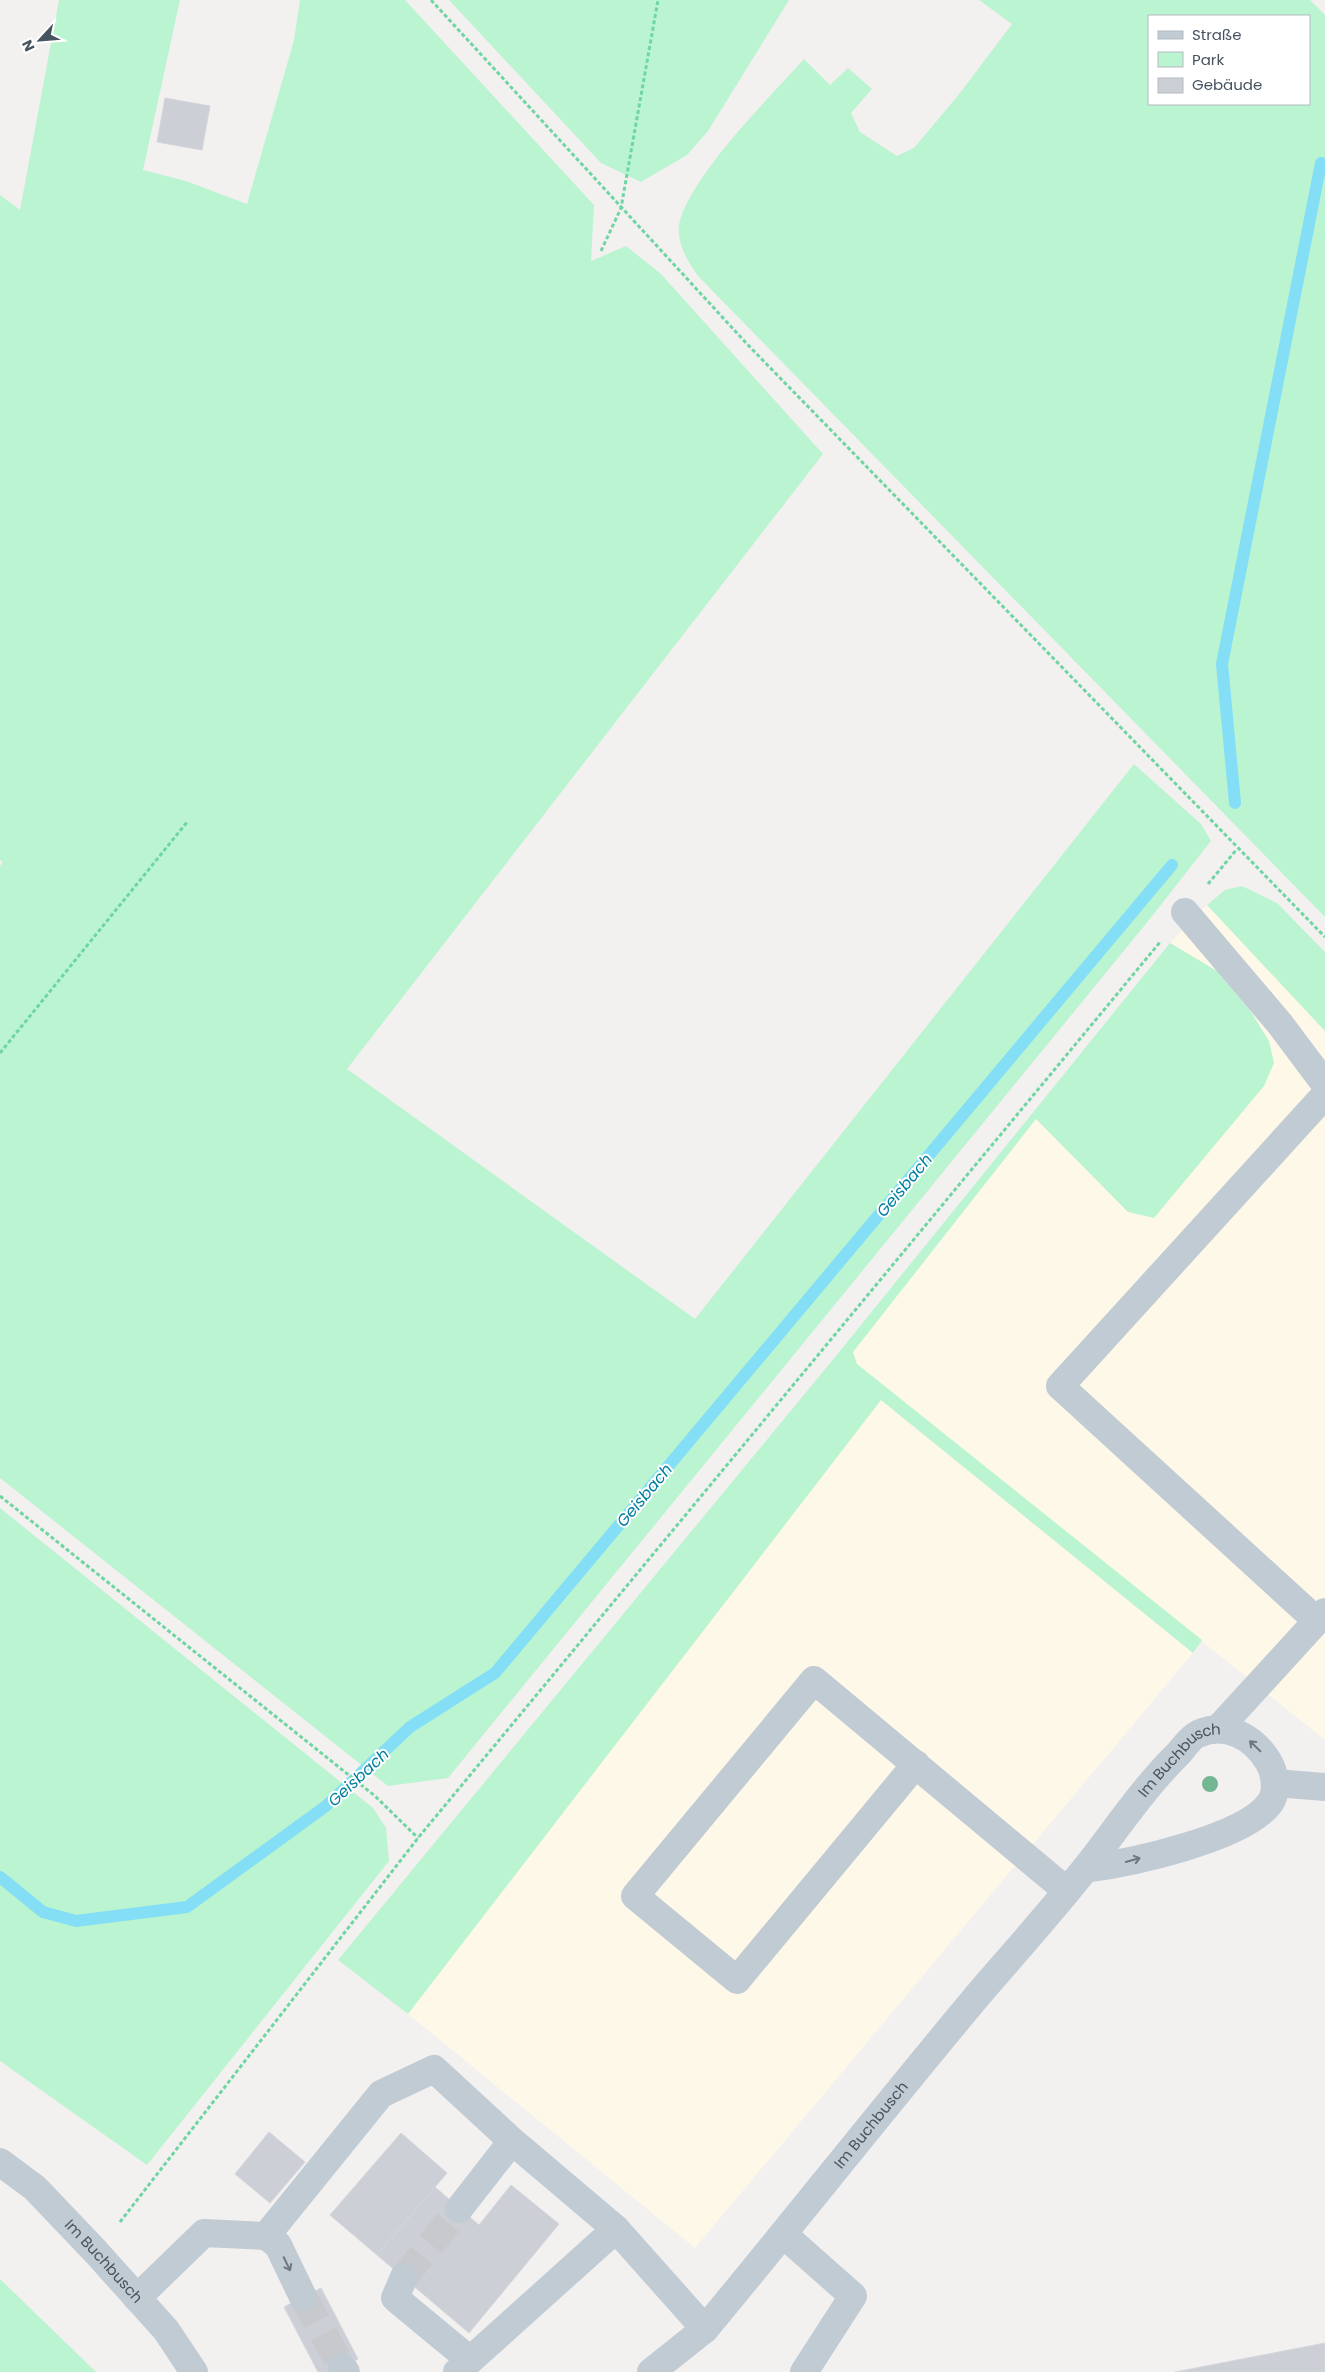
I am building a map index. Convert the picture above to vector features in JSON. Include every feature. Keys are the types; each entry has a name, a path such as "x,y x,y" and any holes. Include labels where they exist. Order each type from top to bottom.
{"street":[{"path":"1185,912 1280,1024 1325,1084"},
{"path":"1218,1729 1321,1617 1060,1386 1325,1095"},
{"path":"916,1764 737,1980 635,1896 814,1680 916,1764 1067,1891"},
{"name":"Im Buchbusch","path":"651,2372 705,2329 971,2003 1085,1869 1158,1774 1197,1734 1218,1729 1241,1733 1258,1746 1270,1764 1275,1783"},
{"path":"1085,1869 1115,1865 1221,1835 1249,1821 1271,1802 1275,1783 1325,1787"},
{"path":"266,2236 381,2094 434,2069 512,2142 616,2229 705,2329"},
{"path":"459,2209 512,2142"},
{"name":"Im Buchbusch","path":"0,2162 34,2188 96,2252 166,2330 194,2372"},
{"path":"404,2277 395,2298 463,2366 616,2229"},
{"path":"137,2298 204,2233 266,2236 278,2245 303,2297"},
{"path":"783,2234 853,2296 804,2372"}],"path":[{"path":"431,0 746,344 1325,937"},
{"path":"601,251 621,208 658,0"},
{"path":"0,1053 188,821"},
{"path":"96,2252 418,1838 1237,849"},
{"path":"0,1496 375,1796 418,1838"}],"shaded area":[{"path":"1207,905 1325,1031 1325,1740 857,1364 853,1352 1036,1118 1128,1212 1269,1041 1251,1012 1217,971 1170,943"},
{"path":"881,1400 1193,1653 695,2248 408,2014"}],"green space":[{"path":"59,0 180,0 143,170 186,181 247,204 294,40 300,0 405,0 594,205 591,261 626,246 661,274 823,454 347,1069 695,1319 1134,764 1201,824 1211,841 1149,920 448,1778 388,1786 0,1478 0,866 3,862 0,860 0,195 20,210"},
{"path":"449,0 789,0 708,131 687,155 641,182 601,163"},
{"path":"979,0 1310,0 1325,15 1325,917 698,276 684,252 679,235 681,216 692,194 728,143 804,59 830,85 848,68 872,89 851,113 860,132 897,156 914,148 960,93 1012,24"},
{"path":"1242,886 1277,903 1325,952 1325,1031 1207,905 1225,890"},
{"path":"1170,943 1217,971 1251,1012 1269,1041 1274,1063 1264,1086 1154,1218 1128,1212 1036,1119 853,1352 857,1364 1202,1640 1193,1653 881,1400 408,2014 338,1960 840,1351"},
{"path":"0,1508 373,1808 386,1828 389,1861 147,2165 0,2061"},
{"path":"0,2279 96,2372 0,2372"}],"building":[{"path":"165,98 210,106 202,150 157,142"},
{"path":"269,2132 305,2162 270,2203 235,2174"},
{"path":"401,2133 447,2173 377,2255 330,2215"},
{"path":"511,2185 559,2224 469,2333 377,2255 435,2187 479,2225"},
{"path":"321,2288 358,2359 333,2372 318,2372 284,2307"},
{"path":"1325,2343 1325,2372 1175,2372"}],"waterway":[{"path":"1235,803 1222,664 1321,163"},
{"name":"Geisbach","path":"0,1877 43,1912 76,1921 187,1907 326,1806 410,1727 495,1673 1172,865"}],"tunnel":[{"path":"404,2277 459,2209"},
{"path":"303,2297 342,2367"}]}
